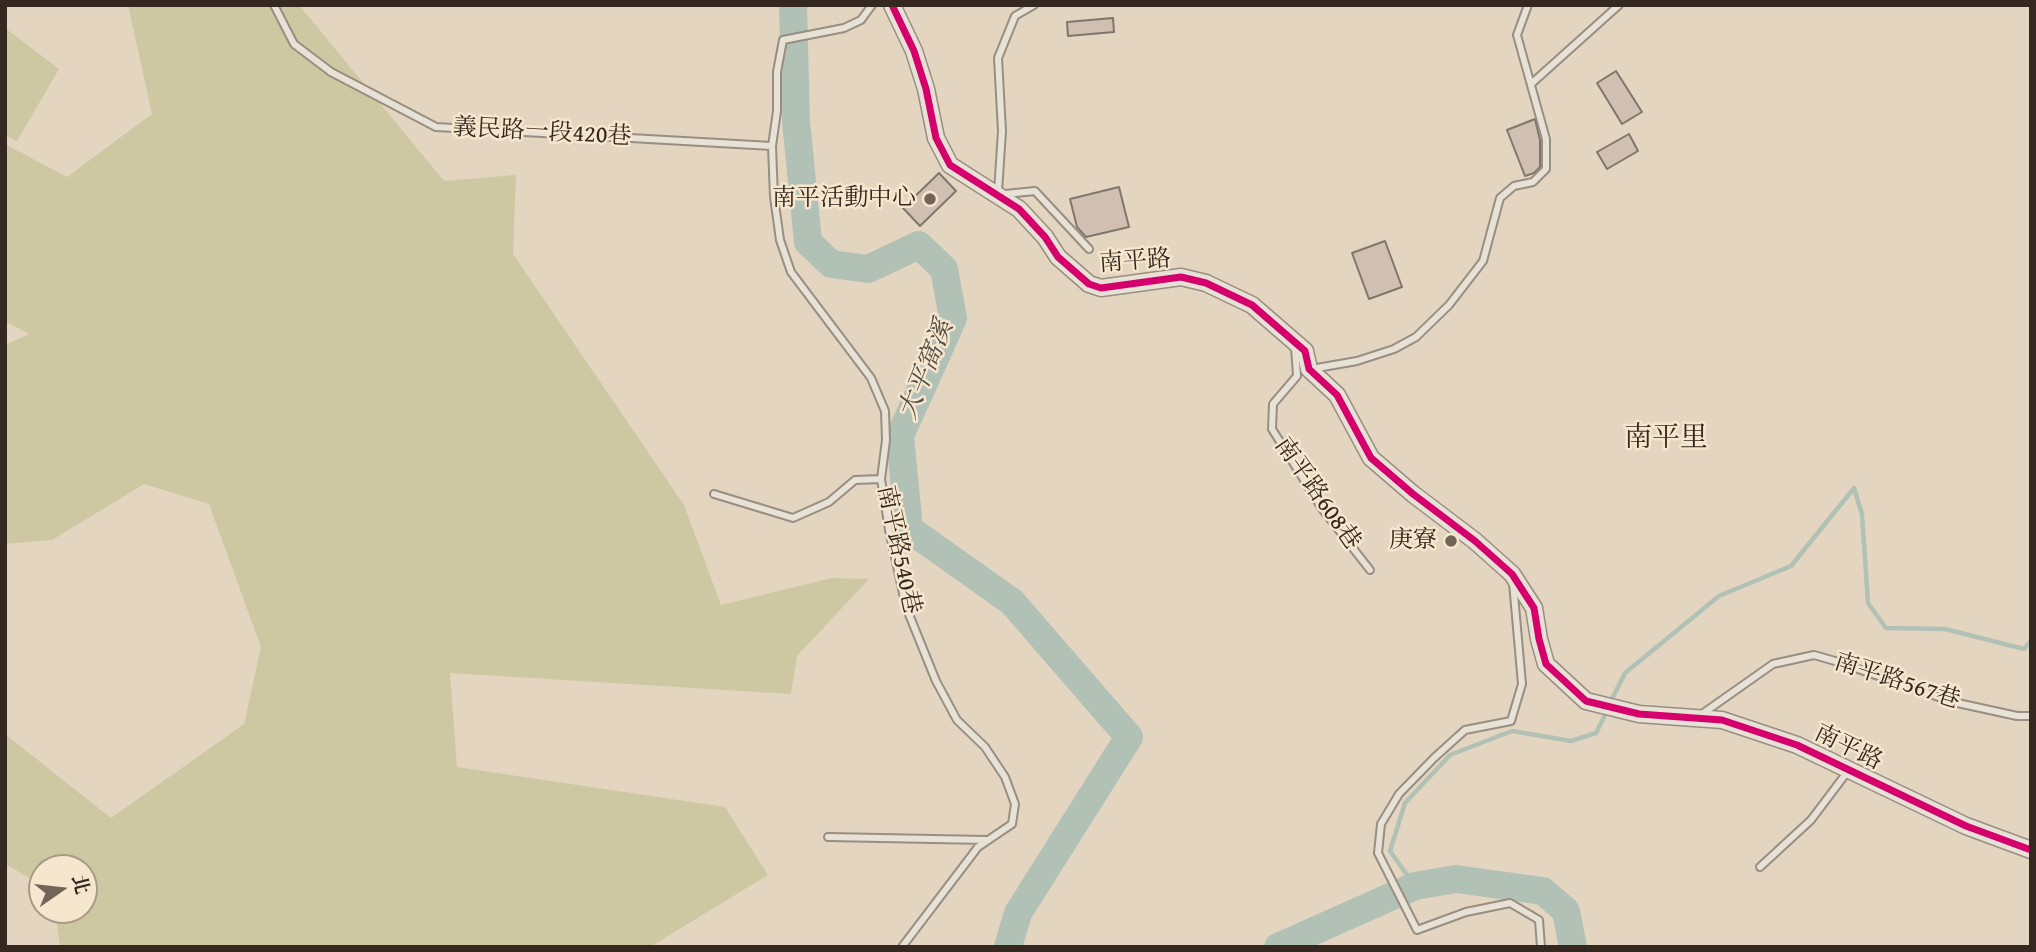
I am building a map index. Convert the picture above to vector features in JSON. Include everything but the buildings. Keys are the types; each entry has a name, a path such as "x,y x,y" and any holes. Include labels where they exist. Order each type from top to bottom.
{"street":[{"name":"南平路","path":"892,5 914,51 926,89 936,138 950,165 1019,209 1045,237 1058,257 1088,284 1101,288 1181,277 1206,283 1252,305 1305,351 1309,369 1337,395 1371,458 1512,574 1534,608 1546,664 1586,701 1639,714 1721,720 1797,745 1966,826 2031,849"}],"lane":[{"name":"義民路一段420巷","path":"274,5 294,44 331,72 436,127 772,146"},
{"name":"南平路540巷","path":"872,5 862,20 844,28 783,40 777,72 777,111 772,146 775,207 780,240 791,272 871,379 885,411 886,440 881,479 906,607 936,681 957,720 985,747 1005,777 1015,804 1012,824 978,847 902,947"},
{"path":"1034,5 1015,16 998,58 1002,131 997,195 1035,191 1090,249"},
{"path":"1309,369 1357,361 1394,349 1416,337 1449,305 1483,261 1500,198 1514,186 1533,181 1546,169 1546,139 1517,35 1528,5"},
{"path":"1531,84 1619,5"},
{"name":"南平路608巷","path":"1294,341 1297,376 1273,404 1272,429 1323,510 1370,570"},
{"path":"714,494 793,518 829,502 855,480 881,479"},
{"path":"1512,574 1522,684 1511,721 1465,730 1434,758 1399,794 1381,824 1378,853 1417,930 1466,912 1510,903 1539,920 1541,947"},
{"name":"南平路567巷","path":"1696,718 1773,664 1814,655 1953,702 2017,716 2031,716"},
{"path":"1760,867 1811,820 1849,770"},
{"path":"828,837 988,840"}],"shaded area":[{"path":"128,5 299,5 444,181 516,175 513,254 684,505 721,605 832,578 869,579 797,656 791,694 450,673 457,767 725,807 768,875 650,947 60,947 57,924 98,924 98,854 28,854 28,877 5,864 5,734 111,818 244,724 261,647 209,504 144,484 52,540 5,544 5,345 29,334 5,321 5,144 67,177 152,114"},
{"path":"5,28 59,69 17,141 5,135"}],"waterway":[{"name":"大平窩溪","path":"793,5 796,121 808,242 831,264 868,269 919,245 944,269 953,318 900,436 909,529 1012,602 1129,737 1018,913 1008,947"},
{"path":"1610,703 1625,673 1719,596 1791,566 1854,488 1862,514 1868,603 1886,628 1945,629 2024,649 2031,641"},
{"path":"1415,886 1390,851 1405,803 1450,755 1512,731 1571,741 1596,733 1607,711"},
{"name":"大平窩溪","path":"1278,947 1415,886 1456,879 1543,891 1566,911 1573,947"}],"cycle path":[{"path":"892,5 914,51 926,89 936,138 950,165 1019,209 1045,237 1058,257 1089,284 1101,288 1181,277 1206,283 1252,305 1305,351 1309,369 1337,395 1371,458 1512,574 1534,608 1546,664 1586,701 1639,714 1722,720 1797,745 1966,826 2031,850"}],"place":[{"name":"南平活動中心","path":"930,199"},
{"name":"庚寮","path":"1451,541"}],"district":[{"name":"南平里","path":"1666,439"}]}
